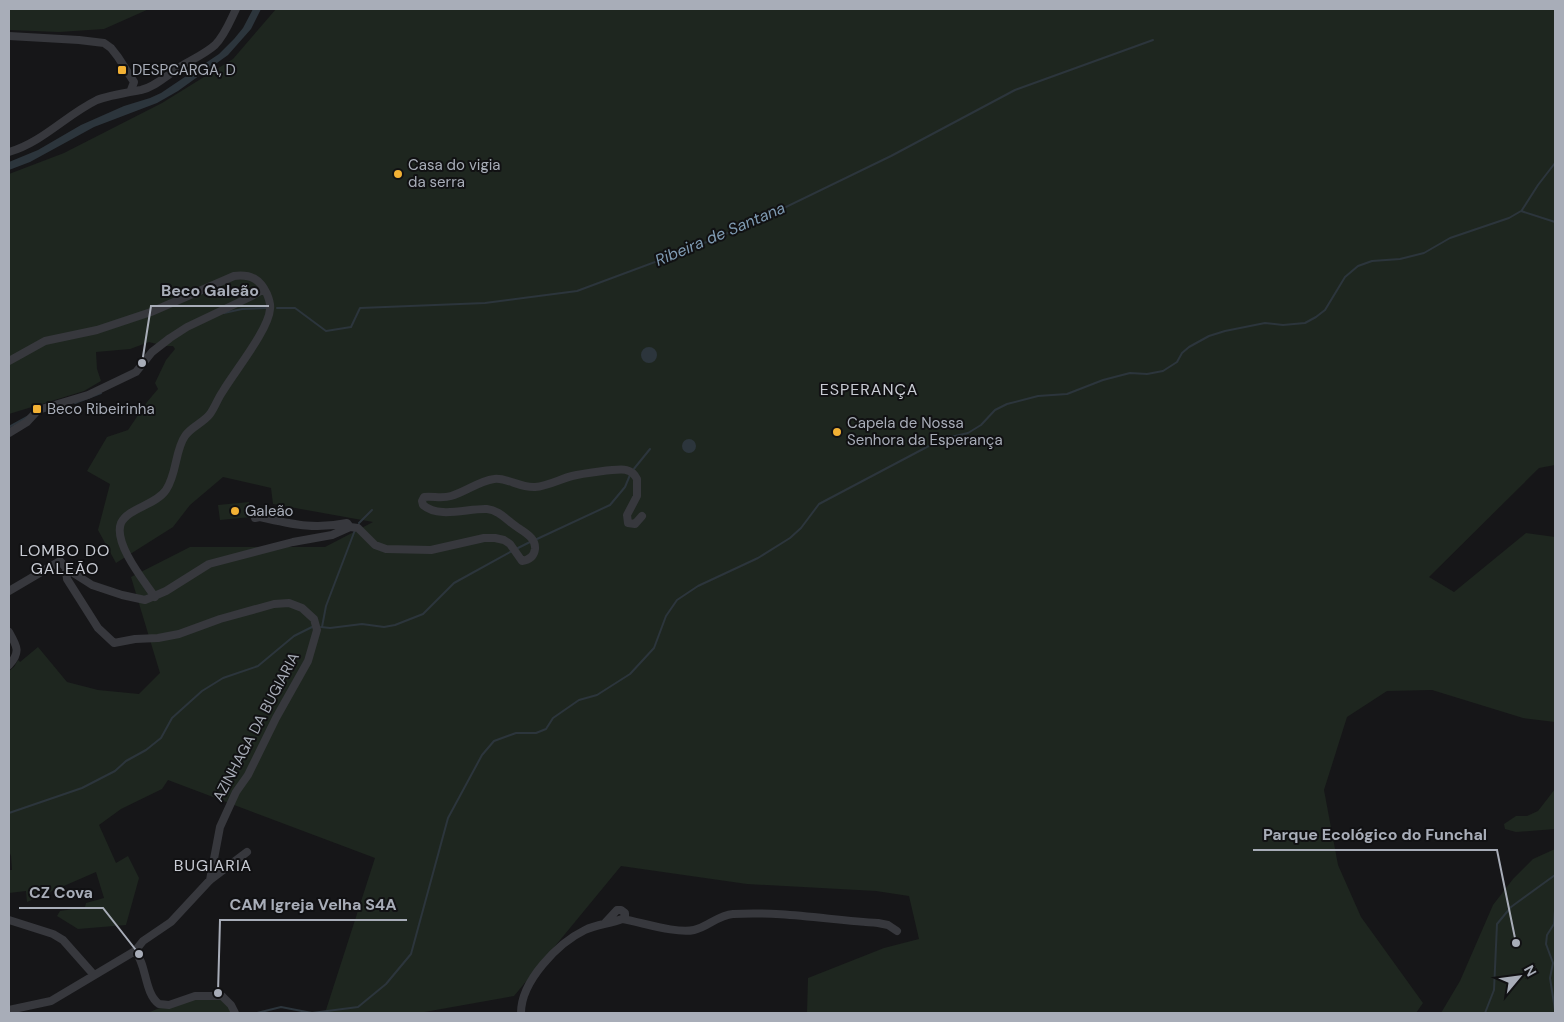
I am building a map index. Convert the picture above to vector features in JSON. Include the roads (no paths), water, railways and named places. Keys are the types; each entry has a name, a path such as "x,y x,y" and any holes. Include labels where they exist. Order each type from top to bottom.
{"street":[{"path":"131,90 141,90 153,85 214,46 223,35 236,9"},
{"path":"9,36 104,43 111,48 134,82 131,90 126,94 95,101 41,138 9,152"},
{"path":"9,360 45,341 97,330 151,312 234,276 244,275 252,277 260,282 264,288 270,306 263,330 222,392 210,415 189,430 183,438 175,470 166,489 160,497 128,515 121,522 119,531 121,541 134,566 155,597"},
{"path":"9,433 27,422 38,410 88,395 136,372 152,352 170,338 187,327 250,297 264,288"},
{"path":"255,518 260,517 322,528 347,524 350,527 358,528 375,545 386,549 430,550 484,538 496,538 510,544 522,561 532,558 535,548 532,538 500,514 487,509 458,512 432,511 423,505 424,498 429,496 443,498 451,496 498,478 520,486 535,487 572,476 620,470 631,472 637,480 637,496 627,515 628,523 635,524 642,516"},
{"path":"9,590 60,561 92,585 145,600 155,597 209,564 293,542 332,535 350,527"},
{"name":"AZINHAGA DA BUGIARIA","path":"67,568 67,579 98,628 114,643 135,638 158,638 179,634 243,611 274,604 289,603 302,608 314,620 316,627 308,660 276,718 248,775 236,792 220,828 210,880"},
{"path":"9,632 17,650 16,657 9,665"},
{"path":"9,1010 46,1003 135,951 143,941 171,922 210,880 247,852"},
{"path":"521,1013 522,1003 528,986 546,960 568,940 586,929 622,919 682,931 695,930 730,914 774,913 888,924 897,931"},
{"path":"9,920 53,934 62,940 94,975"},
{"path":"135,951 139,957 152,996 159,1004 169,1005 188,997 222,996 231,1005 235,1013"}],"waterway":[{"name":"Ribeira de Santana","path":"277,308 295,308 326,331 351,327 360,308 485,303 577,291 690,249 761,219 891,156 1015,90 1153,40"},
{"path":"1522,210 1555,163"},
{"path":"257,1013 281,1007 312,1013 358,1007 386,984 411,954 448,818 482,755 494,741 516,733 536,733 546,729 553,718 579,700 597,695 630,674 654,648 666,616 677,600 698,586 758,558 790,538 801,528 819,504 942,439 968,433 981,425 995,410 1007,404 1038,396 1067,394 1103,380 1130,373 1147,374 1163,371 1177,362 1182,353 1189,347 1209,336 1225,331 1265,323 1283,325 1305,323 1325,310 1345,277 1358,266 1372,261 1400,259 1424,253 1450,238 1509,218 1521,211 1555,222"},
{"name":"Ribeira de Santana","path":"224,313 242,309 266,308"},
{"name":"Ribeira de Santana","path":"75,403 101,393"},
{"name":"Ribeira de Santana","path":"9,427 29,416"},
{"path":"633,470 650,449"},
{"path":"537,539 610,505 625,487 630,475"},
{"path":"359,523 372,510"},
{"path":"322,627 326,606 355,530"},
{"path":"518,548 530,542"},
{"path":"321,627 330,628 362,624 384,627 395,625 423,614 454,583 512,551"},
{"path":"9,813 82,788 115,771 126,761 146,750 161,738 172,718 202,691 223,678 258,666 294,636 312,627"},
{"path":"1485,1013 1494,990 1497,924 1511,907 1555,875"},
{"path":"1555,910 1554,924 1547,935 1546,944 1553,963 1550,978 1555,1010"}],"place":[{"name":"DESPCARGA, D","path":"122,70"},
{"name":"Casa do vigia da serra","path":"398,174"},
{"name":"Beco Galeão","path":"142,363"},
{"name":"Beco Ribeirinha","path":"37,409"},
{"name":"Capela de Nossa Senhora da Esperança","path":"837,432"},
{"name":"Galeão","path":"235,511"},
{"name":"Parque Ecológico do Funchal","path":"1516,943"},
{"name":"CZ Cova","path":"139,954"},
{"name":"CAM Igreja Velha S4A","path":"218,993"}],"district":[{"name":"ESPERANÇA","path":"869,389"},
{"name":"LOMBO DO GALEÃO","path":"65,559"},
{"name":"BUGIARIA","path":"213,865"}]}
